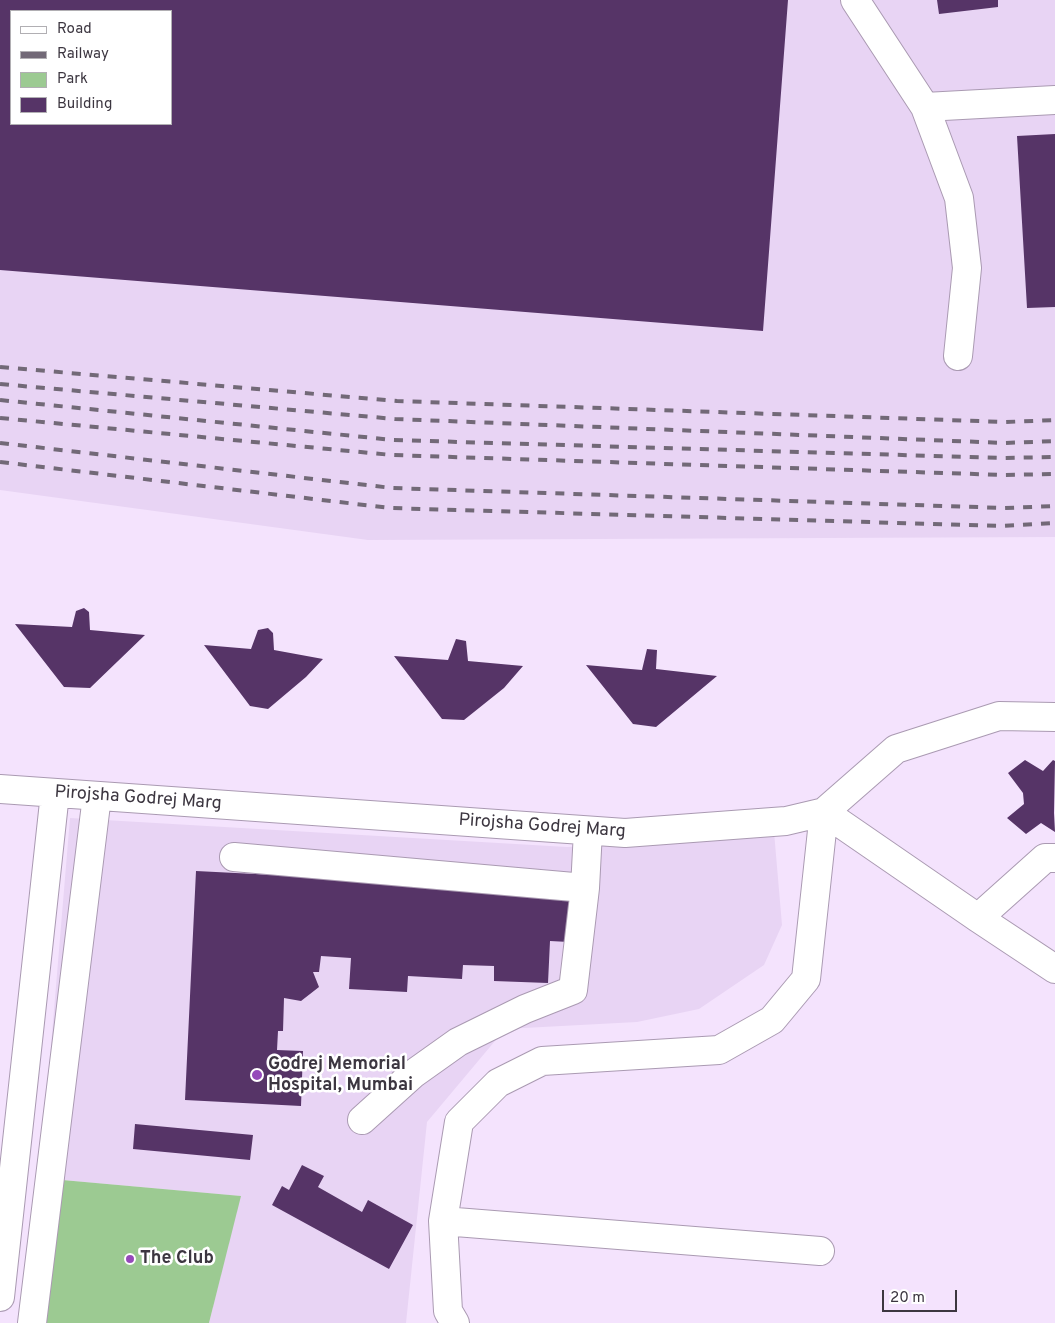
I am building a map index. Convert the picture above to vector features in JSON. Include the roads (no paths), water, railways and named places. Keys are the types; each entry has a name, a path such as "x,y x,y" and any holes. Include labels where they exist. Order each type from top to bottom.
{"street":[{"path":"855,0 925,106 959,198 967,268 958,356"},
{"path":"925,106 1055,100"},
{"name":"Pirojsha Godrej Marg","path":"0,789 625,833 776,822 824,812 896,749 999,716 1055,717"},
{"path":"0,1297 55,793"},
{"path":"32,1323 97,796"},
{"path":"455,1323 448,1311 443,1221 459,1122 498,1083 542,1061 718,1050 772,1020 806,980 824,812 1055,969"},
{"path":"362,1120 413,1074 458,1042 525,1009 573,990 585,888 588,831"},
{"path":"234,857 585,888"},
{"path":"978,918 1045,858 1055,858"},
{"path":"443,1221 820,1251"},
{"path":"6,1249 41,1252"}],"railway":[{"path":"0,367 397,401 1006,422 1055,420"},
{"path":"0,384 395,419 1005,443 1055,441"},
{"path":"0,400 393,440 1004,458 1055,457"},
{"path":"0,418 392,455 1005,475 1055,474"},
{"path":"0,443 392,488 1005,508 1055,506"},
{"path":"0,462 390,508 1002,526 1055,523"}],"place":[{"name":"Godrej Memorial Hospital, Mumbai","path":"257,1075"},
{"name":"The Club","path":"130,1259"}]}
